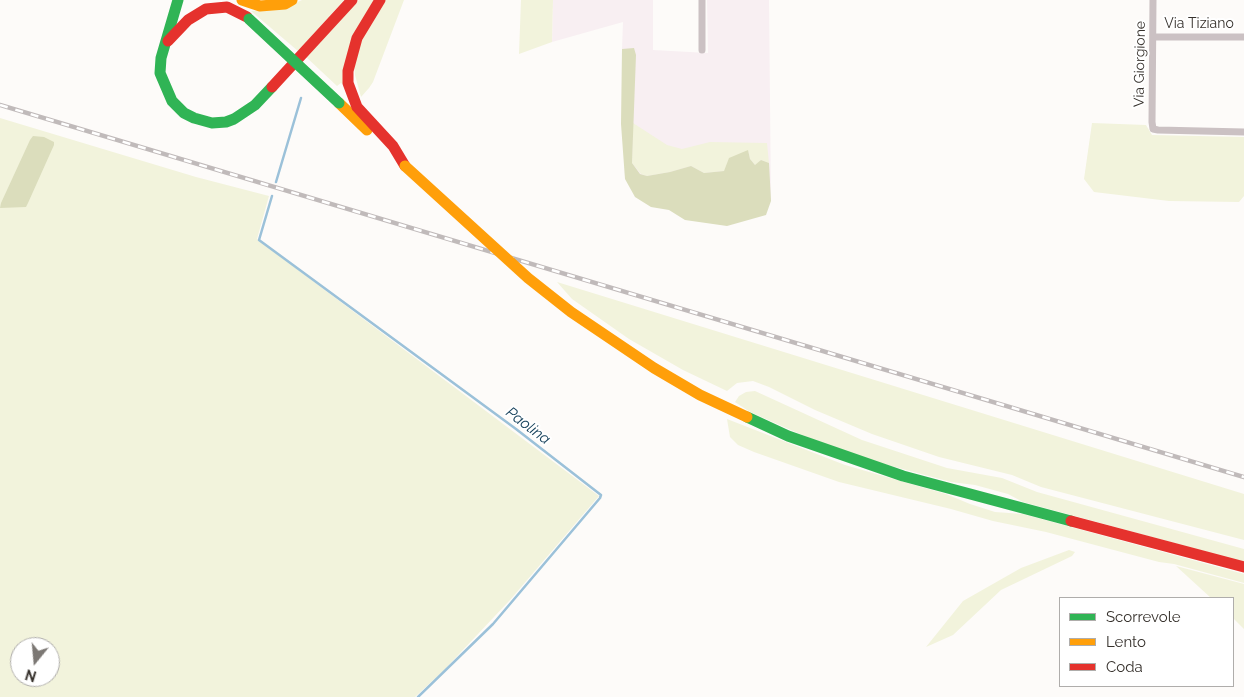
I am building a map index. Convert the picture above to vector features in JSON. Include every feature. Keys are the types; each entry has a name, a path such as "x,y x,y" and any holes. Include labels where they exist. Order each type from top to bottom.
{"highway":[{"path":"178,0 174,18 160,58 160,73 166,91 172,101 184,113 212,123 226,122 242,116 255,105 352,0"},
{"path":"228,0 528,278 571,312 654,368 700,395 747,418 797,439 903,476 1244,568"},
{"path":"242,0 260,6 285,4 292,0"},
{"path":"380,0 357,38 350,56 348,71 351,94 358,107 374,127 393,146 405,166"},
{"path":"165,44 188,20 206,9 226,7 234,9 248,18"}],"street":[{"path":"702,0 702,50"},
{"name":"Via Giorgione","path":"1153,0 1153,129 1244,132"},
{"name":"Via Tiziano","path":"1153,37 1244,37"}],"shaded area":[{"path":"553,0 653,0 653,50 708,53 707,0 769,0 771,201 625,179 623,22 552,42"}],"green space":[{"path":"302,0 344,0 298,51 251,11 282,9"},
{"path":"359,0 376,0 344,85 341,83 337,86 305,56"},
{"path":"384,0 404,0 373,82 361,97 354,64 361,42"},
{"path":"521,0 553,0 552,42 519,54"},
{"path":"634,48 636,55 632,163 640,174 647,176 691,166 704,173 724,171 729,158 748,150 750,159 755,165 761,160 769,163 771,201 766,215 727,226 685,220 669,210 651,207 635,197 625,179 621,124 622,49"},
{"path":"0,118 196,177 269,196 257,239 599,496 510,600 444,670 415,697 0,697"},
{"path":"633,123 667,145 682,149 710,142 767,143 769,163 761,160 756,166 750,159 748,151 724,171 704,173 691,166 647,176 641,174 632,163"},
{"path":"1092,123 1146,125 1152,135 1244,137 1244,196 1239,202 1169,201 1094,192 1084,179"},
{"path":"33,136 44,137 54,142 54,145 28,203 26,207 0,208 1,203"},
{"path":"557,282 1244,494 1244,540 1041,487 1012,475 939,457 872,434 753,381 737,383 727,391 683,370 629,339 572,299"},
{"path":"755,391 862,440 947,468 1002,478 1037,492 1244,549 1244,562 1023,502 1008,494 975,485 951,482 843,453 750,412 735,402 739,396 746,392"},
{"path":"727,419 845,465 946,494 995,512 1023,514 1244,574 1244,583 1046,532 993,521 839,482 738,445 730,437"},
{"path":"1069,550 1075,552 1072,556 1001,590 953,635 926,647 963,601 1021,568"},
{"path":"1176,566 1244,584 1244,629 1234,619 1234,597 1210,597"}],"waterway":[{"name":"Paolina","path":"276,182 301,98"},
{"name":"Paolina","path":"272,196 259,240 516,429 601,495 493,624 418,697"}],"railway":[{"path":"0,105 1244,477"}],"traffic: fast":[{"path":"178,0 161,58 160,73 172,101 184,113 212,123 226,122 255,105 272,87"},
{"path":"249,19 339,103"},
{"path":"747,417 788,436 903,476 1071,521"}],"traffic: slow":[{"path":"242,0 260,6 285,4 292,0"},
{"path":"339,103 367,130"},
{"path":"405,166 528,278 571,312 654,368 700,395 747,417"}],"traffic: jam":[{"path":"272,87 352,0"},
{"path":"380,0 357,38 348,71 348,83 357,107 393,146 405,166"},
{"path":"168,41 188,20 206,9 227,7 247,17"},
{"path":"1071,521 1244,567"}]}
